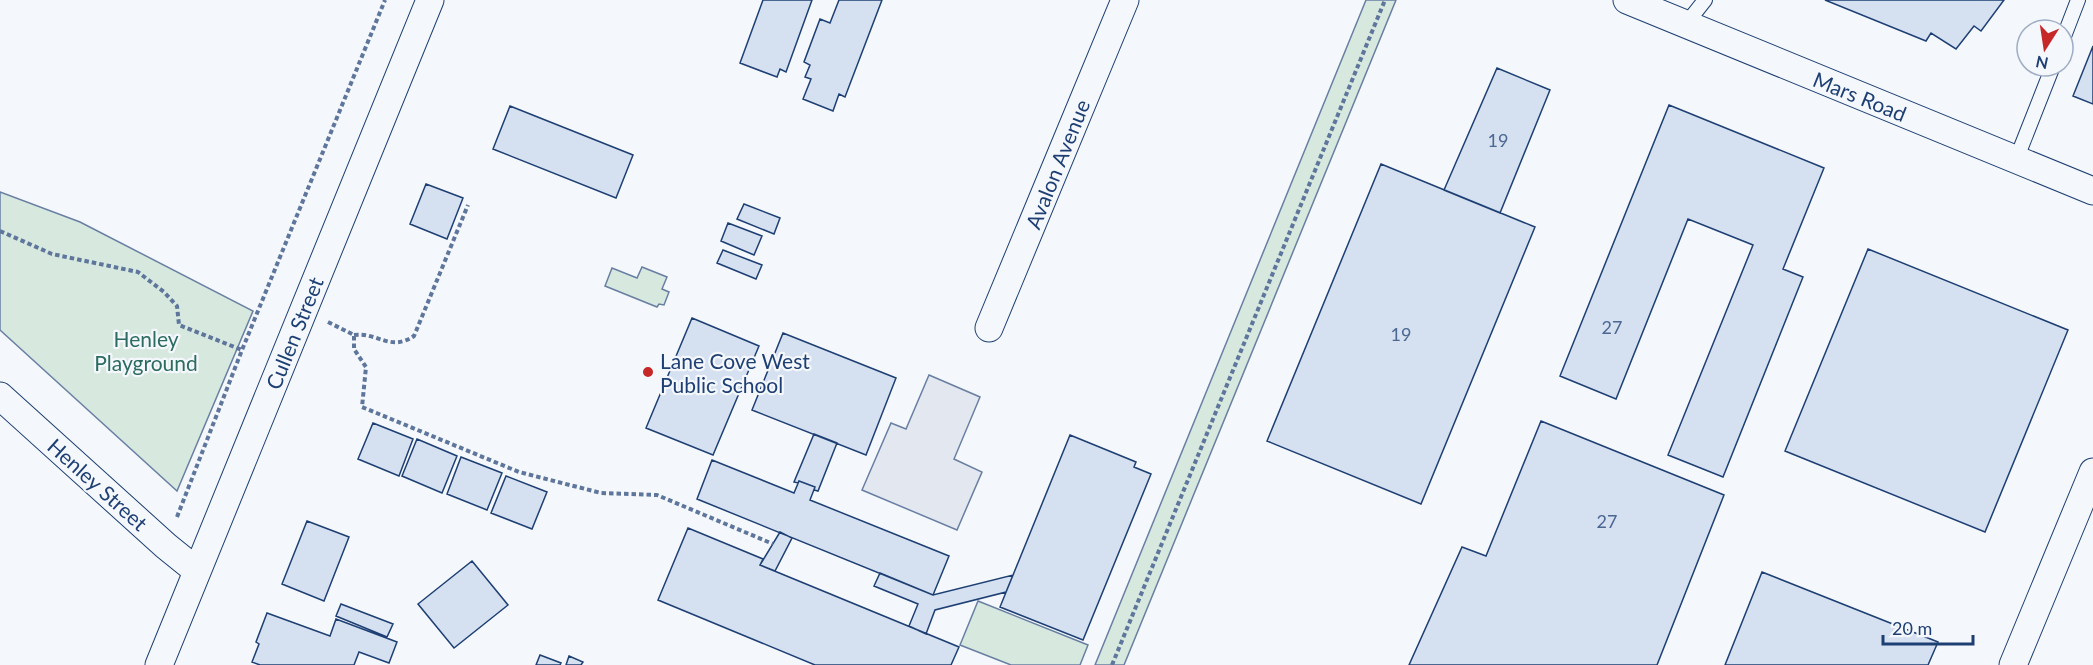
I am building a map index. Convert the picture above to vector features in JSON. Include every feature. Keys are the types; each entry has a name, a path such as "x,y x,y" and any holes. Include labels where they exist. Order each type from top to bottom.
{"street":[{"name":"Cullen Street","path":"159,665 430,0"},
{"name":"Avalon Avenue","path":"989,328 1125,0"},
{"name":"Mars Road","path":"1627,0 2093,191"},
{"name":"Henley Street","path":"0,396 166,546 197,571"},
{"path":"2013,665 2093,472"}],"lane":[{"path":"1686,24 1705,0"},
{"path":"2071,18 2078,0"},
{"path":"2016,160 2048,78"}],"path":[{"path":"166,546 242,350 385,0"},
{"path":"1112,665 1385,0"},
{"path":"304,310 354,335 364,334 391,343 404,342 414,336 468,205"},
{"path":"0,231 52,254 138,273 164,292 177,306 179,326 242,350"},
{"path":"354,335 354,349 366,367 362,406 519,472 601,493 657,495 773,544"}],"green space":[{"path":"1366,0 1396,0 1124,665 1095,665"},
{"name":"Henley Playground","path":"0,192 80,222 253,311 177,491 0,330"},
{"path":"642,267 667,277 662,289 669,292 664,305 659,304 657,307 605,286 612,268 637,278"},
{"path":"978,601 1088,645 1080,665 1011,665 960,645"}],"shaded area":[{"path":"929,375 980,397 954,459 982,472 957,530 862,490 891,423 906,429"}],"building":[{"path":"763,0 812,0 786,72 780,69 777,77 740,63"},
{"path":"839,0 882,0 845,97 839,94 833,111 803,99 811,79 805,77 810,65 804,62 820,19 830,23"},
{"path":"1825,0 2004,0 1981,31 1974,26 1956,49 1931,33 1926,41"},
{"path":"2093,46 2093,104 2073,96"},
{"path":"1497,68 1550,90 1500,213 1444,190"},
{"path":"1669,105 1824,168 1783,269 1803,277 1723,477 1668,455 1753,245 1688,219 1616,399 1560,376"},
{"path":"510,106 633,155 616,198 493,149"},
{"path":"1381,164 1535,227 1421,504 1267,441"},
{"path":"426,184 463,198 447,239 410,224"},
{"path":"744,204 780,218 774,234 737,219"},
{"path":"728,223 762,236 754,255 721,241"},
{"path":"1868,249 2068,330 1985,532 1785,451"},
{"path":"723,250 762,265 756,279 717,263"},
{"path":"692,318 759,346 713,455 646,428"},
{"path":"783,333 896,378 866,455 752,410"},
{"path":"1541,421 1724,495 1657,665 1409,665 1462,547 1486,556"},
{"path":"373,423 413,439 399,476 358,459"},
{"path":"814,434 837,443 818,491 814,490 815,487 799,481 794,482"},
{"path":"1070,435 1136,462 1134,467 1151,474 1083,640 1000,607"},
{"path":"417,439 457,456 442,493 402,476"},
{"path":"461,457 502,473 487,510 447,494"},
{"path":"712,460 794,493 799,481 815,487 810,500 949,556 933,595 697,499"},
{"path":"506,476 547,492 532,529 491,513"},
{"path":"307,521 349,537 324,601 282,584"},
{"path":"688,528 763,559 760,565 959,647 951,665 815,665 658,600"},
{"path":"780,532 792,538 775,571 760,565"},
{"path":"472,561 508,605 454,648 418,604"},
{"path":"1762,572 1938,642 1928,665 1725,665"},
{"path":"880,573 933,595 1013,575 1006,592 935,610 926,634 909,626 918,604 874,586"},
{"path":"341,604 393,624 387,637 336,616"},
{"path":"267,613 330,636 336,619 397,642 389,663 359,652 354,665 260,665 252,662 259,644 256,642"},
{"path":"540,655 561,663 560,665 536,665"},
{"path":"569,656 583,662 581,665 566,665"}],"place":[{"name":"Lane Cove West Public School","path":"648,372"}]}
